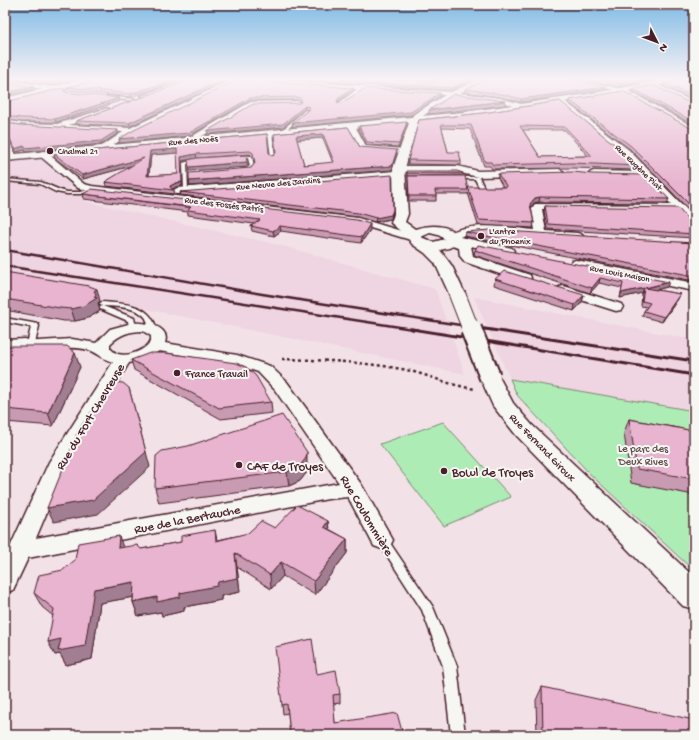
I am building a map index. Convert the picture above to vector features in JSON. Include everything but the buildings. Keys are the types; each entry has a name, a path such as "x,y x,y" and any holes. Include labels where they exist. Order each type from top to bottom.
{"street":[{"path":"56,127 93,115"},
{"path":"105,148 131,130 163,115"},
{"path":"188,141 233,115"},
{"path":"419,115 414,120 400,175 401,214 413,225 447,232 451,241 463,245 466,248 466,256 469,259 540,283"},
{"name":"Rue des Noës","path":"9,158 467,115"},
{"name":"Rue Eugène Piat","path":"578,115 626,152 694,223"},
{"path":"666,115 694,130"},
{"path":"5,122 22,125 131,130"},
{"path":"10,131 22,125"},
{"path":"351,126 362,147 364,148 405,151"},
{"path":"5,141 9,158"},
{"name":"Rue des Fossés Patris","path":"43,154 81,186 94,189 358,221 417,239"},
{"name":"Rue Neuve des Jardins","path":"159,196 167,192 186,190 400,175 457,169 478,174 572,172"},
{"path":"585,173 649,175"},
{"path":"541,233 536,209 539,206 680,208"},
{"name":"Rue Fernand Giroux","path":"401,214 398,223 444,262 456,294 484,383 524,430 694,596"},
{"path":"523,254 451,241 436,246 417,239 420,231 466,227 489,230 586,236"},
{"path":"444,262 443,251 461,232 489,230"},
{"name":"Rue Louis Maison","path":"562,262 694,287"},
{"path":"556,288 616,307"},
{"path":"5,348 29,343 110,335 120,330 132,327"},
{"name":"Rue Coulommière","path":"132,327 144,327 154,338 237,360 264,369 281,386 354,489 382,540"},
{"path":"102,351 103,343 110,335"},
{"path":"29,343 73,344 87,346 102,351 114,358 124,358 148,352 154,338"},
{"name":"Rue du Fort Chevreuse","path":"5,583 59,462 124,358"},
{"name":"Rue de la Bertauche","path":"20,550 320,492 354,489"}],"lane":[{"path":"282,132 302,115"},
{"path":"270,133 273,157"},
{"path":"233,158 250,157 252,167 239,170"},
{"path":"186,190 185,163 204,159"},
{"path":"185,175 193,174"},
{"path":"447,178 477,178 483,190"},
{"path":"5,180 41,183 68,194 81,193 94,189"},
{"path":"132,327 131,320 102,306 124,306 146,313 150,320 154,338"},
{"path":"5,320 35,326 29,343 5,342"},
{"name":"Rue Coulommière","path":"382,540 427,607 450,666 458,735"}],"path":[{"path":"282,359 310,360 402,369 426,375 464,388 484,383"}],"shaded area":[{"path":"40,158 75,185 68,188 72,190 79,189 94,193 83,201 283,246 435,289 465,374 92,298 5,283 5,160"},
{"path":"474,297 694,340 694,411 510,379"}],"green space":[{"name":"Le parc des Deux Rives","path":"510,379 694,411 694,571 590,474 517,395"},
{"name":"Bowl de Troyes","path":"443,422 511,497 444,526 380,444"}],"railway":[{"path":"5,250 262,294 492,330"},
{"path":"5,266 419,330"},
{"path":"412,329 694,375"},
{"path":"485,329 694,361"}],"place":[{"name":"Chalmel 21","path":"50,151"},
{"name":"L'antre du Phoenix","path":"481,236"},
{"name":"France Travail","path":"177,373"},
{"name":"CAF de Troyes","path":"239,465"},
{"name":"Bowl de Troyes","path":"444,471"}]}
